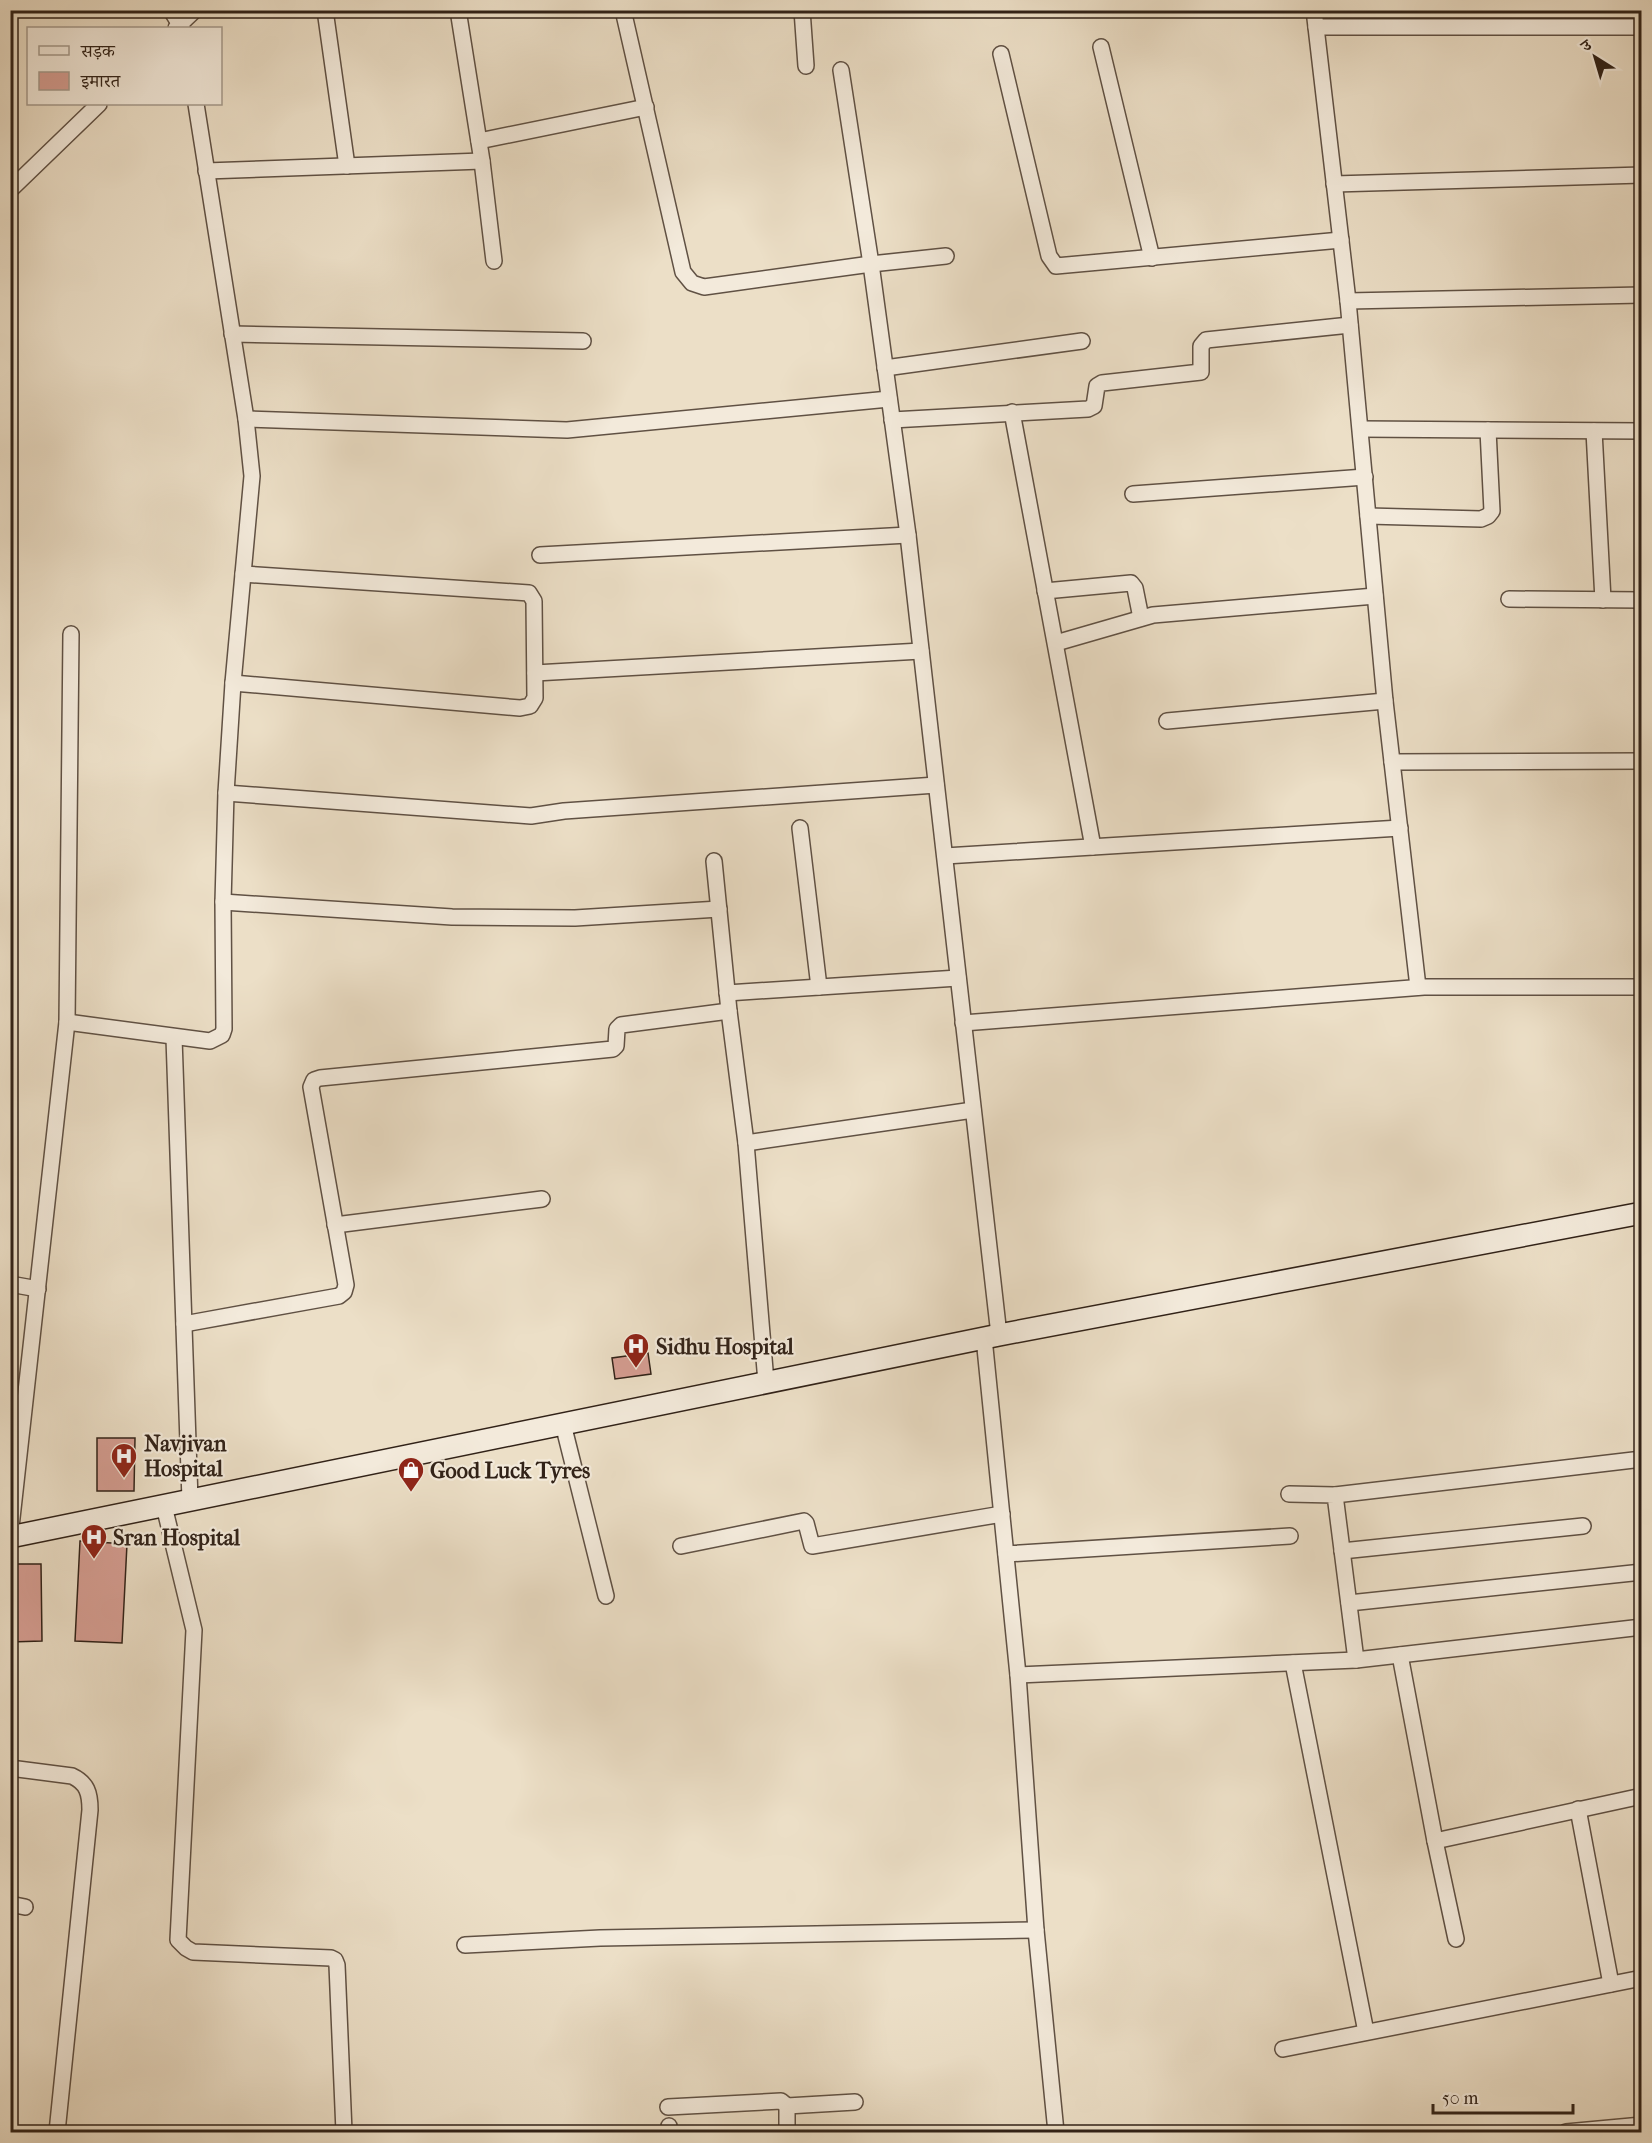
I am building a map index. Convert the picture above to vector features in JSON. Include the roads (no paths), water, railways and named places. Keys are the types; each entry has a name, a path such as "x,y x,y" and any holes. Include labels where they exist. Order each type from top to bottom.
{"main road":[{"path":"10,1536 992,1337 1641,1213"}],"street":[{"path":"171,10 180,27 195,10"},
{"path":"326,10 347,166"},
{"path":"458,10 482,161 494,261"},
{"path":"623,10 683,272 692,283 704,287 946,256"},
{"path":"802,10 807,66"},
{"path":"1314,10 1348,301 1385,701 1418,987"},
{"path":"1316,27 1641,27"},
{"path":"1101,47 1152,258"},
{"path":"1002,54 1050,260 1056,266 1341,240"},
{"path":"841,70 871,264 908,535 973,1110 992,1337 1002,1514 1018,1675 1036,1930 1056,2133"},
{"path":"10,190 98,105"},
{"path":"67,1022 210,1041 222,1035 224,1029 226,793 233,683 252,476 246,419 196,105"},
{"path":"479,141 646,107"},
{"path":"206,171 482,161"},
{"path":"1334,184 1641,175"},
{"path":"1348,301 1641,295"},
{"path":"892,420 1088,409 1095,404 1097,386 1102,383 1199,374 1202,369 1202,344 1209,339 1350,325"},
{"path":"232,334 583,341"},
{"path":"885,368 1082,341"},
{"path":"246,419 567,430 890,399"},
{"path":"1012,412 1093,847"},
{"path":"1361,429 1641,431"},
{"path":"1368,516 1481,519 1488,516 1492,511 1488,430"},
{"path":"1594,431 1603,600"},
{"path":"1133,494 1365,477"},
{"path":"540,555 908,535"},
{"path":"233,683 525,708 530,706 535,698 534,601 529,593 243,574"},
{"path":"1045,591 1131,583 1135,588 1141,618"},
{"path":"1056,643 1153,615 1376,596"},
{"path":"1509,599 1641,600"},
{"path":"10,1536 67,1022 71,634"},
{"path":"535,673 921,651"},
{"path":"1167,721 1385,701"},
{"path":"1392,762 1641,761"},
{"path":"226,793 531,816 564,811 936,786"},
{"path":"800,828 819,987"},
{"path":"945,856 1400,828"},
{"path":"714,861 729,1011 746,1143 766,1382"},
{"path":"224,902 452,917 575,918 719,909"},
{"path":"727,993 958,978"},
{"path":"963,1023 1418,987 1641,987"},
{"path":"184,1324 342,1294 346,1289 311,1087 314,1080 613,1049 616,1046 617,1029 621,1025 729,1011"},
{"path":"174,1038 190,1500"},
{"path":"746,1143 973,1110"},
{"path":"335,1225 543,1199"},
{"path":"10,1284 38,1289"},
{"path":"563,1424 606,1596"},
{"path":"1289,1494 1335,1495 1641,1459"},
{"path":"1335,1495 1356,1660"},
{"path":"164,1506 194,1630 178,1940 193,1952 336,1960 344,2133"},
{"path":"681,1546 804,1521 813,1546 1002,1514"},
{"path":"1342,1551 1583,1526"},
{"path":"1006,1554 1290,1536"},
{"path":"1349,1604 1641,1572"},
{"path":"1018,1675 1356,1660 1641,1627"},
{"path":"1400,1655 1456,1939"},
{"path":"1293,1663 1366,2032"},
{"path":"10,1768 72,1776 81,1780 90,1796 57,2133"},
{"path":"1435,1841 1641,1796"},
{"path":"1578,1809 1611,1984"},
{"path":"465,1945 600,1938 1036,1930"},
{"path":"1283,2049 1641,1978"},
{"path":"668,2107 777,2101 787,2106 855,2102"},
{"path":"787,2106 787,2133"},
{"path":"1566,2133 1641,2125"}],"place":[{"name":"Sidhu Hospital","path":"636,1369"},
{"name":"Navjivan Hospital","path":"124,1479"},
{"name":"Good Luck Tyres","path":"411,1493"},
{"name":"Sran Hospital","path":"94,1560"}]}
